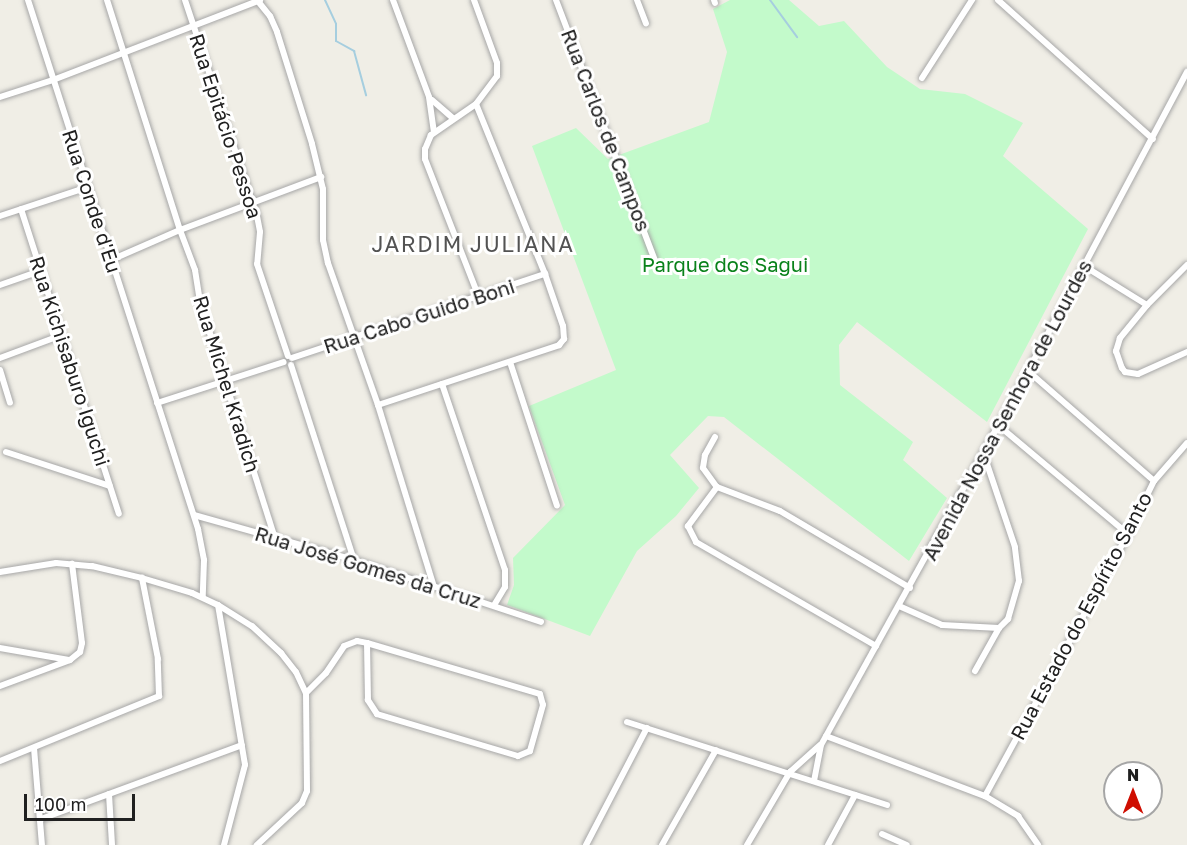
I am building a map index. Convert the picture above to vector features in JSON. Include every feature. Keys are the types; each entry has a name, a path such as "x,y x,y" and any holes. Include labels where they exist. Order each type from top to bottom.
{"street":[{"name":"Rua Conde d'Eu","path":"28,0 194,515 203,550 203,597"},
{"name":"Rua Michel Kradich","path":"107,0 180,230 195,270 200,302 275,539"},
{"name":"Rua Epitácio Pessoa","path":"185,0 252,202 260,232 257,264 354,560"},
{"path":"0,97 53,80 258,0 270,16 277,32 321,177 323,243 353,338 378,405 434,587"},
{"path":"393,0 429,97 434,132"},
{"path":"474,0 498,68 494,81 476,104 434,132 425,149 426,167 478,295"},
{"name":"Rua Carlos de Campos","path":"556,0 655,260"},
{"path":"637,0 646,22"},
{"path":"922,78 972,0"},
{"path":"998,0 1154,139"},
{"name":"Avenida Nossa Senhora de Lourdes","path":"821,745 910,588 1154,139 1187,72"},
{"path":"429,97 443,112 453,118"},
{"path":"378,405 559,345 564,339 563,326 545,273 476,104"},
{"path":"111,260 180,230 321,177"},
{"path":"0,216 88,187"},
{"name":"Rua Kichisaburo Iguchi","path":"21,209 119,514"},
{"path":"1187,265 1147,305 1117,345 1116,356 1125,372 1138,374 1187,352"},
{"path":"1084,266 1147,305"},
{"path":"0,285 40,271"},
{"name":"Rua Cabo Guido Boni","path":"157,403 545,273"},
{"path":"0,358 62,335"},
{"path":"510,362 557,506"},
{"path":"0,370 10,403"},
{"path":"1028,371 1154,481"},
{"path":"442,384 505,570 505,587 494,605"},
{"path":"998,425 1128,534"},
{"path":"715,437 703,462 706,474 717,487 780,511 910,588"},
{"name":"Rua Estado do Espírito Santo","path":"985,796 1128,534 1154,481 1187,443"},
{"path":"6,452 110,486"},
{"path":"975,671 999,628 1008,619 1016,592 1018,563 983,452"},
{"path":"717,487 688,525 691,535 704,549 876,646"},
{"name":"Rua José Gomes da Cruz","path":"194,515 354,560 541,622"},
{"path":"0,572 56,563 142,578 218,604 252,626 281,653 296,672 306,693 305,799 257,845"},
{"path":"0,686 70,660 80,652 82,643 72,564"},
{"path":"0,761 159,696 158,658 142,578"},
{"path":"218,604 243,745 244,775 224,845"},
{"path":"899,606 942,625 999,628"},
{"path":"306,693 326,673 347,644 353,641 367,644 540,694 543,705 530,751 518,756 377,714 369,704 367,644"},
{"path":"0,648 70,660"},
{"path":"627,722 790,772 887,805"},
{"path":"586,845 647,728"},
{"path":"826,736 985,796 1018,816 1038,845"},
{"path":"41,819 243,745"},
{"path":"747,845 790,772 821,745"},
{"path":"814,782 821,745"},
{"path":"34,748 42,845"},
{"path":"662,845 716,750"},
{"path":"109,794 112,845"},
{"path":"828,845 855,795"},
{"path":"882,834 907,845"}],"green space":[{"name":"Parque dos Sagui","path":"730,0 789,0 819,26 844,21 887,67 920,89 965,94 1023,123 1003,156 1088,229 987,422 857,322 839,345 840,385 913,442 903,460 947,498 909,561 724,417 708,416 670,455 699,488 676,516 637,551 590,636 507,605 514,585 513,558 565,505 529,406 616,370 532,146 576,128 608,159 709,122 727,52 713,9"}],"waterway":[{"path":"325,0 336,24 336,41 354,51 366,95"},
{"path":"770,0 797,37"}],"district":[{"name":"JARDIM JULIANA","path":"473,244"}]}
